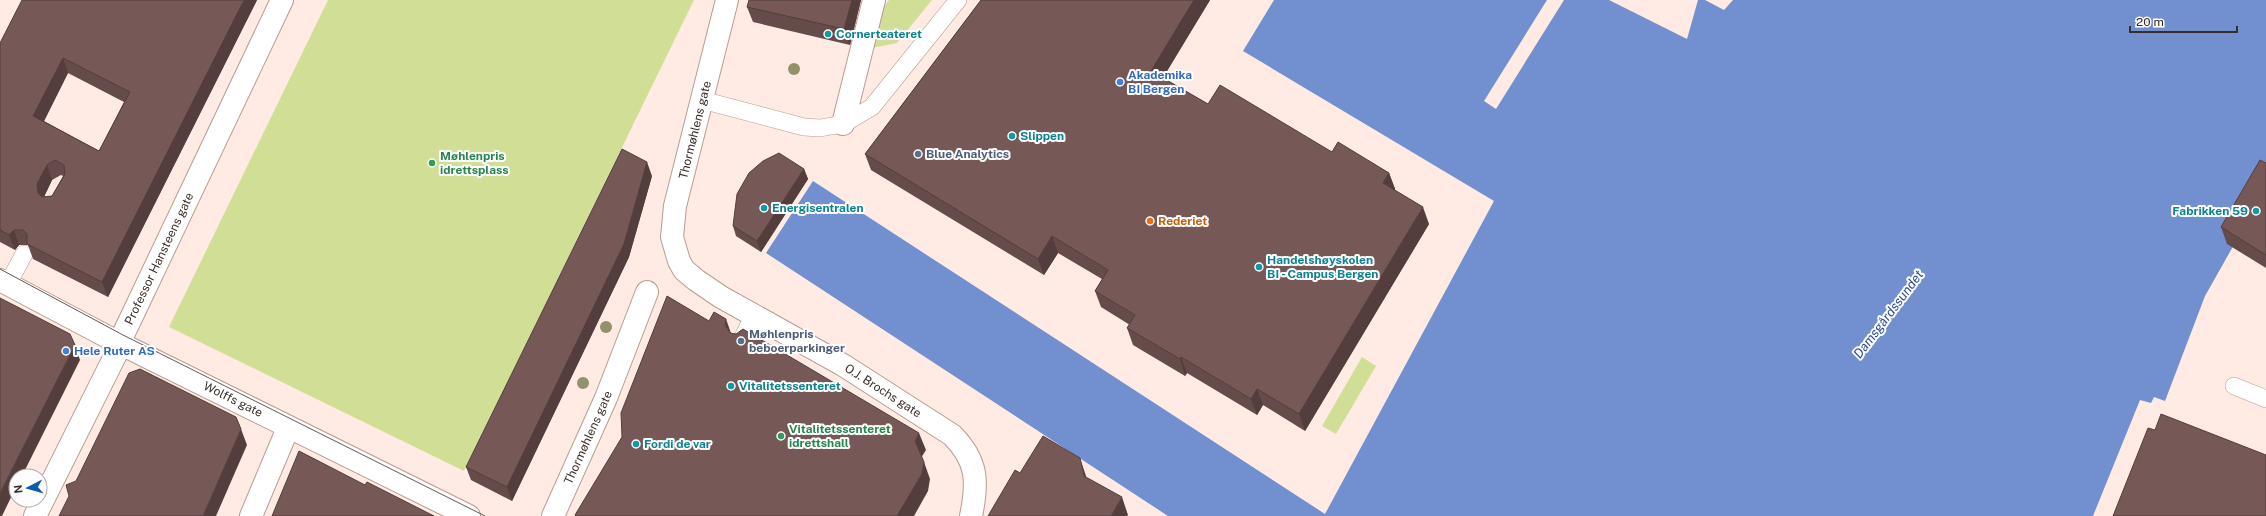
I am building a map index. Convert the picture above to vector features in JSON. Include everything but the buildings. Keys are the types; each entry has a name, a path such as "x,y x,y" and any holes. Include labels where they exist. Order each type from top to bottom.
{"street":[{"name":"Professor Hansteens gate","path":"35,516 121,344 123,335 282,0"},
{"name":"Thormøhlens gate","path":"679,261 672,237 675,206 727,0"},
{"path":"843,124 875,3"},
{"name":"O.J. Brochs gate","path":"679,261 684,270 696,280 754,315 843,365 952,435 964,447 972,462 975,495 971,516"},
{"name":"Wolffs gate","path":"4,282 121,344 288,428 469,516"},
{"name":"Thormøhlens gate","path":"553,516 606,398 647,292"},
{"path":"251,516 288,428"}],"lane":[{"path":"702,100 804,127 820,128 843,124 872,107 958,0"},
{"path":"4,282 24,254"},
{"path":"741,341 754,315"},
{"path":"2234,386 2266,399"}],"green space":[{"name":"Møhlenpris idrettsplass","path":"328,0 694,0 464,471 169,327"},
{"path":"889,0 932,0 897,43 872,48 881,11"},
{"path":"1362,357 1376,366 1336,434 1322,426"}],"water":[{"name":"Damsgårdssundet","path":"1274,0 1609,0 1687,39 1698,0 2266,0 2266,188 2205,296 2165,401 2154,397 2151,403 2140,400 2093,516 1168,516 766,253 813,181 1325,514 1494,201 1243,51"}],"pier":[{"path":"1547,0 1564,0 1496,109 1484,101"},
{"path":"1705,0 1733,0 1724,10"}],"tram line":[{"path":"0,269 123,335 485,516"}],"place":[{"name":"Cornerteateret","path":"828,34"},
{"name":"Akademika BI Bergen","path":"1120,82"},
{"name":"Slippen","path":"1012,136"},
{"name":"Blue Analytics","path":"918,154"},
{"name":"Møhlenpris idrettsplass","path":"432,163"},
{"name":"Energisentralen","path":"764,208"},
{"name":"Fabrikken 59","path":"2256,211"},
{"name":"Rederiet","path":"1150,221"},
{"name":"Handelshøyskolen BI - Campus Bergen","path":"1259,267"},
{"name":"Møhlenpris beboerparkinger","path":"741,341"},
{"name":"Hele Ruter AS","path":"66,351"},
{"name":"Vitalitetssenteret","path":"731,386"},
{"name":"Vitalitetssenteret idrettshall","path":"781,436"},
{"name":"Fordi de var","path":"636,444"}]}
